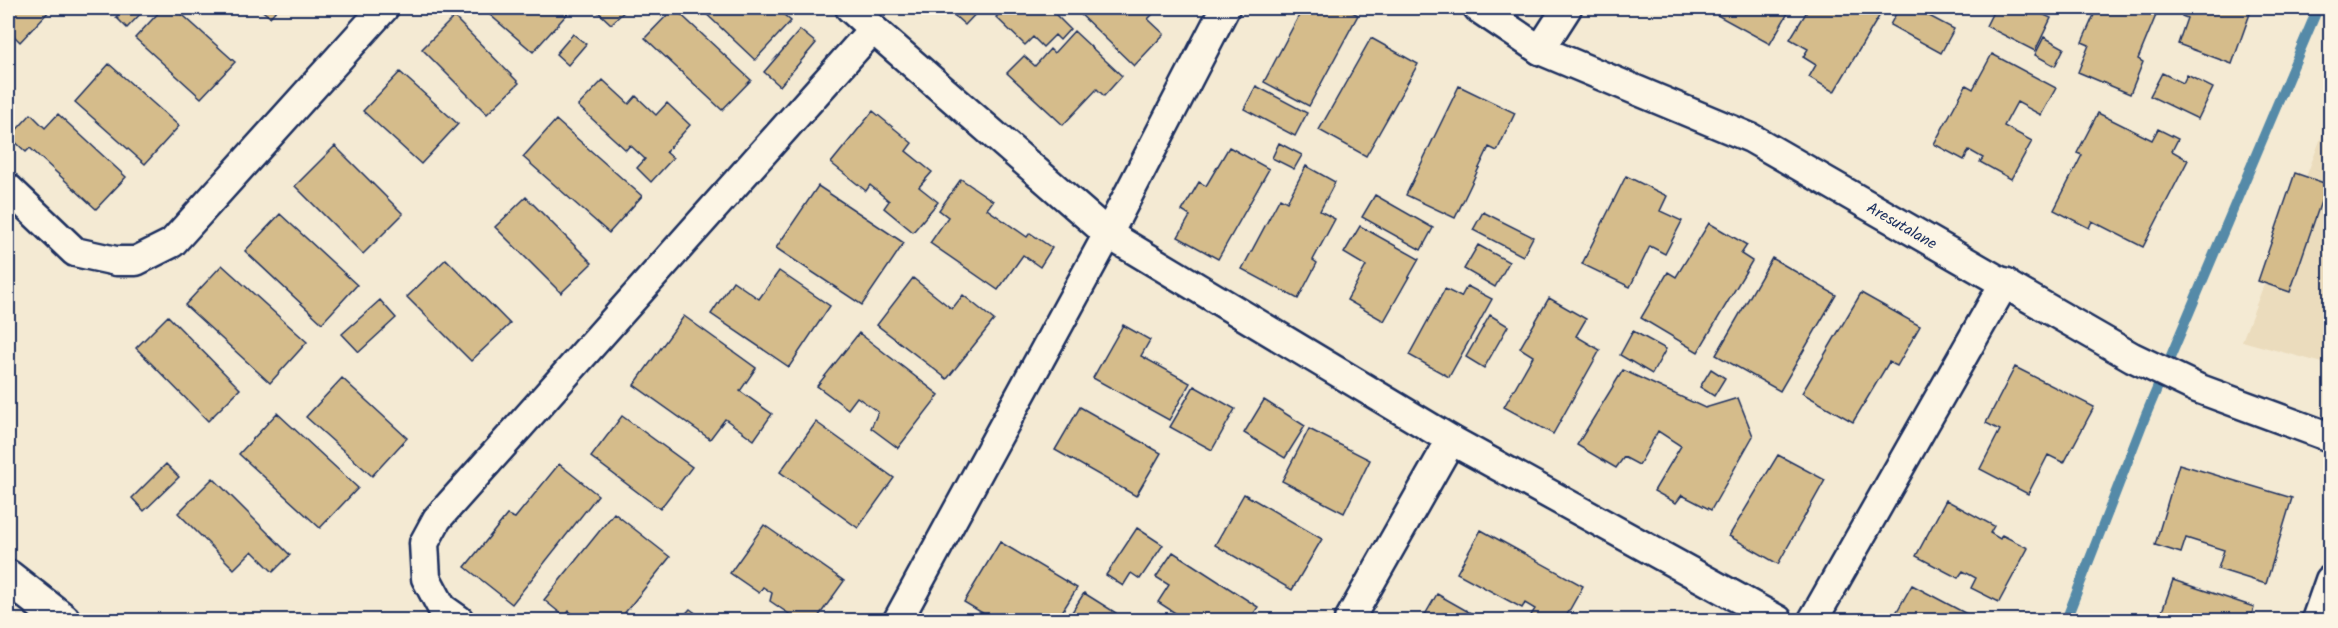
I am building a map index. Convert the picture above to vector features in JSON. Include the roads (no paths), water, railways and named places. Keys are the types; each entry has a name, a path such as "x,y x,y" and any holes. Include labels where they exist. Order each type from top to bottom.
{"main road":[{"path":"8,577 63,621"}],"street":[{"path":"8,189 75,252 116,261 136,261 172,243 384,8"},
{"path":"850,8 1108,234 1450,441 1778,621"},
{"path":"898,621 1108,234 1225,8"},
{"name":"Aresutalane","path":"1479,8 1540,50 1750,138 2005,282 2132,357 2197,388 2331,437"},
{"path":"1540,50 1568,8"},
{"path":"459,621 442,608 426,578 424,543 437,519 873,30"},
{"path":"1813,621 2005,282"},
{"path":"1349,621 1450,441"},
{"path":"2316,621 2331,580"}],"waterway":[{"path":"2066,620 2145,417 2318,8"}]}
